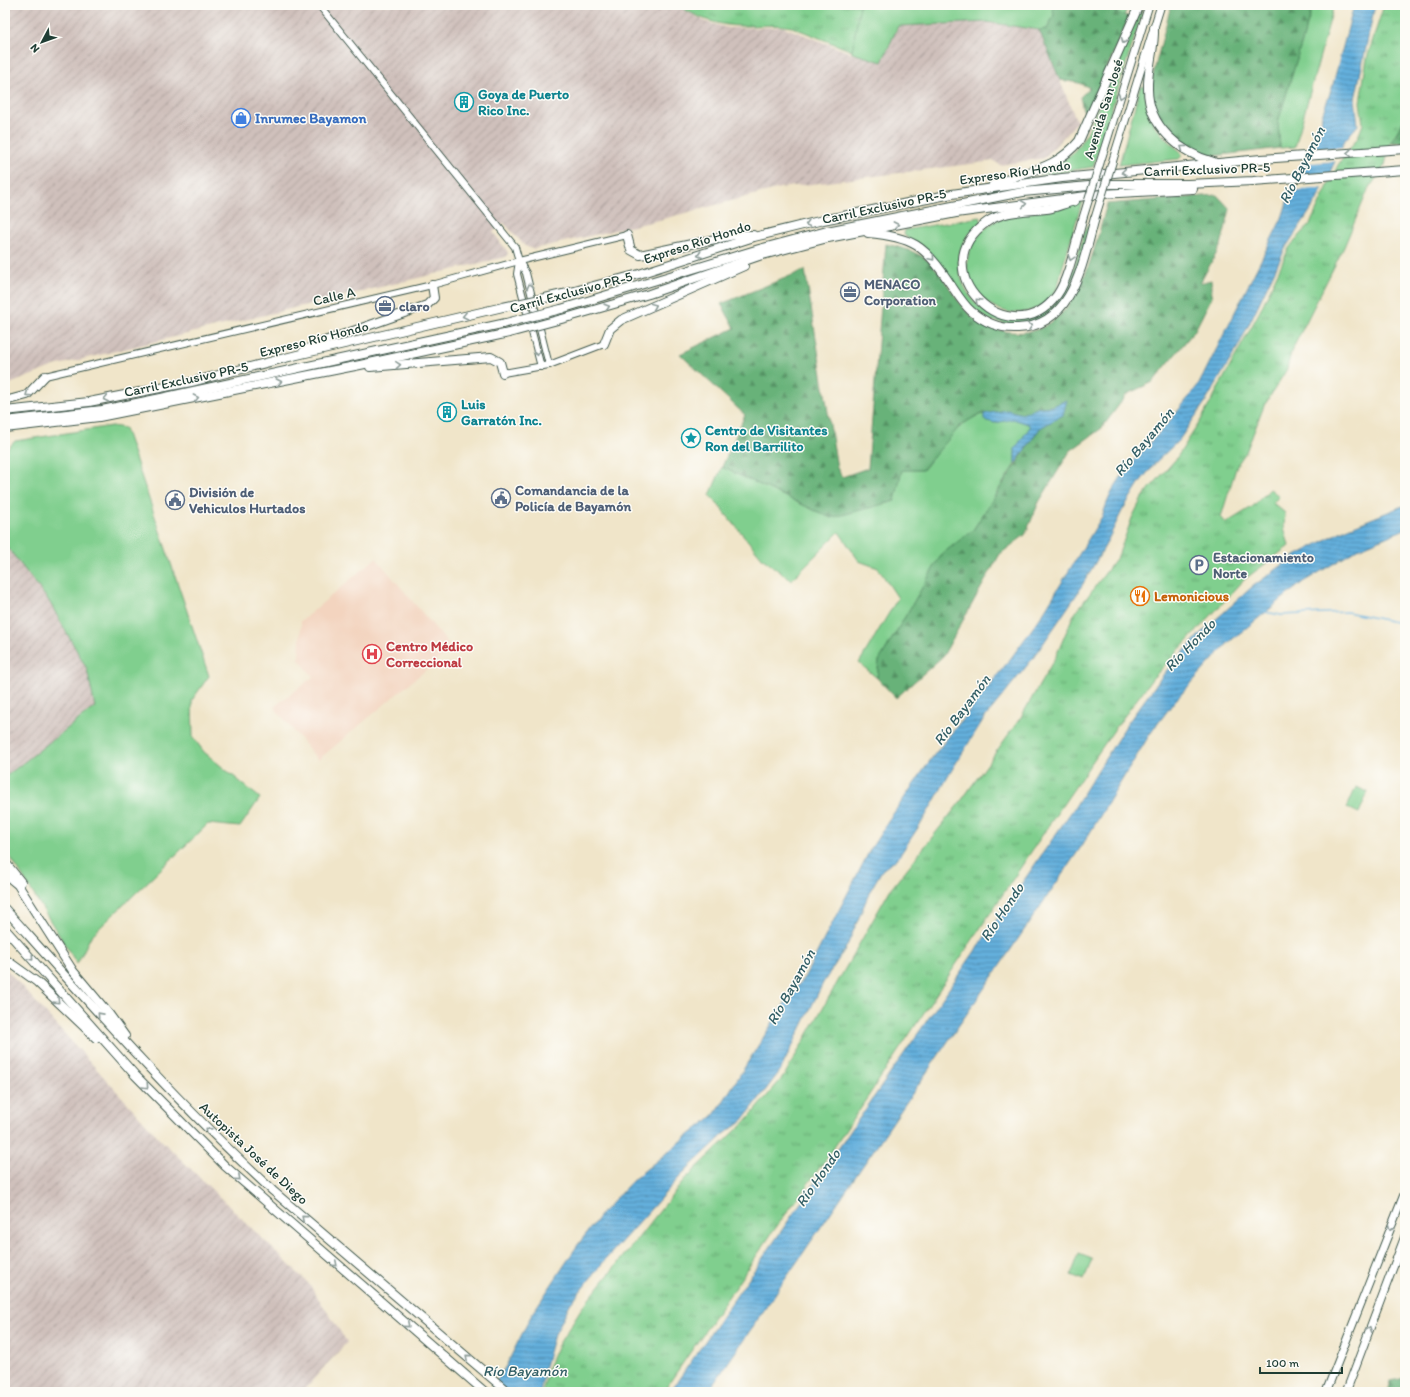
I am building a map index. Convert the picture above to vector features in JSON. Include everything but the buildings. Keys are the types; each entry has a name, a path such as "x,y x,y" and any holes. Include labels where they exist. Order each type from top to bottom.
{"highway":[{"path":"983,190 1009,178 1047,167 1066,155 1076,145 1088,123 1139,5"},
{"path":"1154,28 1155,43 1148,89 1152,114 1161,127 1179,146 1199,158 1218,163"},
{"path":"1388,150 1405,146"},
{"name":"Expreso Río Hondo","path":"5,411 89,402 167,387 297,355 563,294 639,274 764,235 823,220 983,190 1062,178 1261,159 1405,149"},
{"path":"1384,175 1405,170"},
{"path":"5,428 99,418 509,333 570,318 649,294 759,256 858,232 956,213 1101,194 1384,175 1405,175"},
{"name":"Carril Exclusivo PR-5","path":"5,421 102,410 506,323 561,309 787,241 866,222 997,196 1072,186 1111,184 1253,184"},
{"path":"1082,221 1063,284 1056,296 1042,309 1022,316 1007,316 990,310 973,295 964,276 963,258 972,236 982,225 1000,215 1052,208 1101,194"},
{"path":"858,232 894,236 916,245 931,257 972,312 999,326 1017,328 1046,320 1070,297 1095,218"},
{"path":"627,235 631,250 640,255 734,235 764,235"},
{"path":"604,344 610,329 617,322 726,275 759,256"},
{"path":"297,355 316,344 429,304 434,298 432,285"},
{"path":"360,365 373,367 491,357 500,362 502,373"},
{"path":"5,402 27,395 45,376"},
{"path":"5,862 8,872 18,885 73,971 109,1014 145,1065"},
{"name":"Autopista José de Diego","path":"5,909 145,1065 241,1162 508,1392"},
{"name":"Autopista José de Diego","path":"5,929 135,1075 225,1166 377,1300 485,1392"},
{"path":"5,959 37,982 135,1075"}],"main road":[{"name":"Avenida San José","path":"1082,221 1149,5"},
{"name":"Avenida San José","path":"1095,218 1161,5"},
{"path":"1326,1392 1405,1192"},
{"path":"1346,1392 1405,1236"}],"street":[{"path":"319,5 515,247 519,261 526,273 549,365"},
{"name":"Calle A","path":"45,376 432,285 519,261 627,235"},
{"path":"519,261 518,274 541,367"},
{"path":"502,373 549,365 604,344"}],"shaded area":[{"path":"5,5 676,5 706,22 728,28 784,27 856,55 898,26 987,22 1039,30 1077,122 1044,158 1000,165 994,161 780,188 659,220 533,249 525,246 504,223 493,232 507,251 508,254 505,257 54,366 5,386"},
{"path":"5,544 49,601 87,669 95,707 5,777"},
{"name":"Centro Médico Correccional","path":"376,558 452,648 318,760 274,707 313,677 299,659 301,621"},
{"path":"5,968 160,1139 309,1284 347,1342 302,1392 5,1392"}],"green space":[{"path":"678,5 860,5 852,51 792,27 767,25 725,25 700,17"},
{"path":"851,5 1052,5 1054,15 1047,29 1039,30 987,22 898,26 882,62 852,53"},
{"path":"1052,5 1129,5 1124,15 1129,17 1089,110 1083,110 1080,97 1090,88 1079,83 1060,80 1039,30 1047,29 1054,15"},
{"path":"1096,5 1129,5 1124,15"},
{"path":"1171,5 1313,5 1278,122 1280,148 1213,156 1192,148 1159,119 1152,97 1152,79"},
{"path":"1313,5 1334,5 1295,147 1280,148 1278,122"},
{"path":"1384,5 1405,5 1405,118 1390,143 1385,165 1368,190 1344,247 1291,352 1287,369 1264,406 1246,452 1237,465 1221,517 1226,523 1252,507 1270,489 1279,496 1273,503 1285,513 1284,527 1289,546 1245,579 1152,679 1114,730 829,1155 772,1233 663,1392 542,1392 549,1365 557,1347 581,1309 687,1177 746,1121 784,1076 890,890 961,801 1021,717 1056,656 1073,616 1118,556 1132,518 1141,500 1176,459 1201,420 1260,311 1289,248 1310,224 1338,165 1358,137 1363,124 1360,102 1367,58"},
{"path":"1140,11 1142,14 1093,167 1040,175 1040,172 1054,166 1073,153 1087,133"},
{"path":"1144,86 1149,116 1155,126 1168,141 1181,152 1182,156 1179,159 1119,165 1140,87"},
{"path":"1405,119 1405,142 1391,143"},
{"path":"1217,195 1230,209 1221,245 1200,283 1211,280 1212,297 1195,330 1153,382 1127,394 1102,428 1070,451 1039,502 1025,535 1000,554 943,656 896,698 877,678 879,661 942,554 973,530 1040,428 1063,415 1066,400 1053,406 1040,407 1022,414 1007,410 978,415 961,425 922,470 902,470 895,501 831,518 722,467 745,415 680,354 735,328 721,304 805,270 837,468 842,477 868,468 886,244 914,252 930,262 971,316 984,325 994,329 1010,332 1033,331 1051,322 1066,308 1078,289 1088,268 1107,204"},
{"path":"1082,202 1055,292 1037,308 1018,313 998,309 982,298 971,282 967,263 973,243 991,224 997,220 1012,215 1052,210"},
{"path":"980,217 982,222 967,237 960,252 959,264 961,277 965,288 972,299 981,308 1004,318 1038,313 1054,305 1062,294 1071,276 1086,227 1090,223 1080,261 1068,295 1044,318 1017,326 989,320 971,307 949,279 904,234 905,230"},
{"path":"984,414 984,420 995,423 1013,419 1028,423 1030,427 1015,449 1015,464 973,530 942,554 879,661 877,678 859,663 898,598 878,568 859,561 839,532 791,580 763,559 710,495 722,467 831,518 902,470 923,470 958,429 966,422"},
{"path":"112,426 125,428 209,676 192,700 193,737 204,752 260,798 240,827 208,824 91,936 77,964 11,858 5,852 5,777 95,707 87,669 49,601 5,544 5,451 15,441"},
{"path":"1356,787 1368,792 1359,813 1347,808"},
{"path":"1079,1254 1092,1259 1084,1280 1071,1275"},
{"path":"1405,1378 1405,1392 1388,1392 1391,1381"}],"water":[{"name":"Río Bayamón","path":"1354,5 1375,5 1355,99 1358,125 1345,140 1316,202 1286,247 1239,345 1206,401 1179,440 1156,462 1140,482 1122,511 1105,546 1077,594 1034,657 983,720 925,817 898,858 882,870 870,891 847,946 823,983 780,1071 743,1120 723,1135 686,1170 605,1260 570,1304 553,1338 545,1366 540,1392 489,1392 506,1366 532,1314 577,1246 601,1214 634,1179 713,1116 721,1105 785,1003 805,976 870,850 891,817 934,755 1011,658 1042,615 1103,515 1112,491 1126,470 1199,384 1282,218 1297,171 1321,127 1322,115 1332,88"},
{"path":"1067,400 1063,415 1040,428 1015,464 1015,449 1030,427 1028,424 1013,419 995,423 984,420 984,414 1007,410 1022,414 1040,407 1053,406"},
{"name":"Río Hondo","path":"1405,505 1405,529 1358,549 1303,582 1229,642 1174,702 1150,734 1083,844 708,1392 670,1392 1076,805 1127,724 1166,671 1203,631 1252,587 1295,556 1344,530"}],"pier":[{"path":"1345,147 1338,161 1298,164 1306,150"},
{"path":"1332,173 1325,188 1289,191 1294,175"}],"waterway":[{"path":"1265,612 1281,615 1347,612 1405,624"}],"place":[{"name":"Goya de Puerto Rico Inc.","path":"464,102"},
{"name":"Inrumec Bayamon","path":"241,118"},
{"name":"MENACO Corporation","path":"850,292"},
{"name":"claro","path":"385,306"},
{"name":"Luis Garratón Inc.","path":"447,412"},
{"name":"Centro de Visitantes Ron del Barrilito","path":"691,438"},
{"name":"Comandancia de la Policía de Bayamón","path":"501,498"},
{"name":"División de Vehiculos Hurtados","path":"175,500"},
{"name":"Estacionamiento Norte","path":"1199,565"},
{"name":"Lemonicious","path":"1140,596"},
{"name":"Centro Médico Correccional","path":"372,654"}]}
